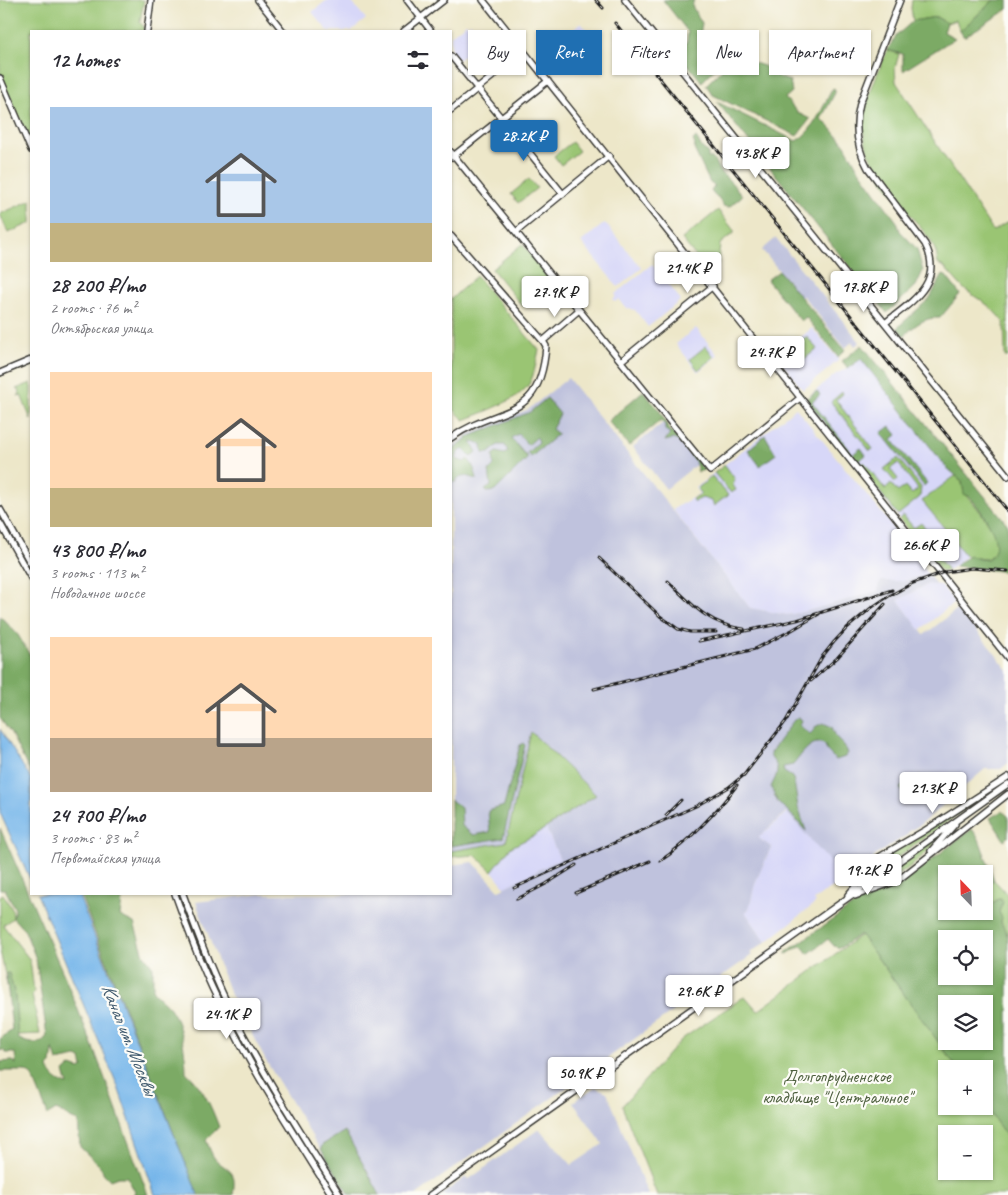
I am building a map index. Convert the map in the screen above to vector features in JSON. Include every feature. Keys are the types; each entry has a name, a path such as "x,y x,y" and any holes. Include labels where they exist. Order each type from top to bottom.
{"main road":[{"path":"146,30 151,0"},
{"path":"258,0 282,30"},
{"path":"407,0 431,30"},
{"path":"405,30 444,0"},
{"path":"483,0 507,30"},
{"path":"625,0 1008,476"},
{"path":"885,323 920,293 929,278 931,265 925,244 868,168 857,139 857,120 860,103 900,0"},
{"path":"526,54 1008,658"},
{"path":"452,57 563,194"},
{"path":"452,109 495,75"},
{"path":"0,78 30,148"},
{"path":"548,81 452,155 710,471 800,398"},
{"path":"516,232 609,156"},
{"path":"452,237 546,346 536,390 530,398 518,407 469,427 452,437"},
{"path":"620,361 713,286"},
{"path":"543,341 579,310"},
{"path":"0,374 30,360"},
{"path":"0,509 30,562"},
{"path":"0,523 30,576"},
{"path":"844,901 876,859 924,831 1008,775"},
{"path":"430,1195 1008,782"},
{"path":"844,901 866,891 893,883 904,876 1008,794"},
{"path":"924,859 965,814"},
{"path":"892,849 879,862 881,874 892,879 904,876"},
{"path":"175,895 204,969 232,1028 332,1195"},
{"path":"183,895 210,966 234,1017 279,1096 340,1195"}],"shaded area":[{"path":"327,0 350,0 366,19 352,30 327,30 312,12"},
{"path":"466,23 468,25 471,23 477,30 468,30 468,54 467,53 458,60 452,52 452,34"},
{"path":"581,23 587,30 572,30"},
{"path":"605,223 642,268 618,287 581,242"},
{"path":"776,238 860,342 855,346 852,342 845,348 803,296 801,297 762,250"},
{"path":"652,264 681,300 648,327 635,310 626,308 619,299 615,302 613,299 616,296 615,294"},
{"path":"696,328 718,355 698,372 676,344"},
{"path":"812,328 839,360 803,390 777,357"},
{"path":"861,359 955,476 922,501 966,556 948,571 942,572 804,400 836,374"},
{"path":"568,378 750,608 787,615 804,612 878,591 878,585 881,581 905,581 928,574 936,585 928,584 898,600 924,635 959,608 1008,670 1008,763 1001,769 985,769 908,834 868,862 842,876 786,812 758,838 771,847 755,883 749,909 745,912 766,942 750,953 752,955 416,1195 348,1195 266,1061 229,991 196,902 254,895 452,895 452,865 473,862 499,890 560,859 546,828 596,795 531,732 506,842 452,851 452,448 468,434 529,409"},
{"path":"796,408 889,522 928,574 905,581 881,581 878,591 804,612 787,615 750,608 673,510 699,494 695,488"},
{"path":"663,423 697,464 666,489 633,447"},
{"path":"928,584 941,585 955,602 920,630 898,600"},
{"path":"787,812 810,839 908,834 877,854 865,867 854,868 844,874 844,879 814,900 816,903 766,942 745,912 749,909 755,883 771,847 758,838"},
{"path":"546,828 560,859 505,887 492,871 511,847"},
{"path":"595,1087 607,1092 648,1195 441,1195 466,1177 468,1180 539,1129 572,1165 603,1144 573,1102"}],"green space":[{"path":"0,0 144,0 140,22 144,27 143,30 30,30 30,144 0,74"},
{"path":"663,0 694,0 692,6 702,23 701,30 697,30 697,75 709,75 702,82 687,64 688,32"},
{"path":"912,0 994,0 960,31 956,20 947,23 936,17 913,21"},
{"path":"994,0 1008,0 1008,9 964,37 960,31"},
{"path":"936,17 947,23 944,32 955,38 903,71 903,54 887,50 897,35 913,21"},
{"path":"887,50 899,54 895,68 896,82 993,231 1008,222 1008,357 1005,357 1004,322 989,306 964,289 944,267 938,264 936,252 931,241 885,183 868,151 864,134 864,116 871,91"},
{"path":"759,64 764,66 769,70 769,75 775,75 790,81 792,92 785,98 798,113 810,119 797,136 713,95 706,85 716,75 759,75"},
{"path":"833,88 835,93 821,119 845,145 857,167 897,222 900,231 917,249 923,271 916,286 887,313 717,102 796,141 803,137 818,117"},
{"path":"696,138 703,149 708,152 708,158 712,158 720,172 742,195 729,207 723,206 718,197 711,191 715,186 710,183 694,149 693,140"},
{"path":"572,142 579,151 561,165 554,156"},
{"path":"529,179 537,188 518,203 511,194"},
{"path":"30,200 30,223 8,233 0,214"},
{"path":"718,210 735,232 720,244 718,264 708,272 682,239"},
{"path":"522,244 553,281 522,306 492,269"},
{"path":"779,271 845,350 838,357 806,317 801,321 767,280"},
{"path":"943,275 946,276 960,294 940,318 920,322 904,336 897,328 929,299"},
{"path":"476,276 539,350 533,376 524,390 509,401 464,420 452,408 452,298"},
{"path":"807,337 817,349 803,360 793,348"},
{"path":"862,345 1008,525 1008,572 955,566 970,555 979,559 989,558 994,552 996,545 991,528 975,503 964,494 962,481 946,467 861,359 848,368 842,361"},
{"path":"706,346 714,357 698,370 690,359"},
{"path":"30,383 30,418 21,395 18,396 19,390 16,389"},
{"path":"643,391 659,410 670,430 677,435 704,470 698,472 695,461 678,441 673,439 665,441 670,433 665,430 665,425 661,420 629,446 608,421"},
{"path":"817,391 820,395 812,402 853,454 861,448 866,455 856,463 806,399"},
{"path":"842,392 843,394 836,400 873,449 870,451 831,402"},
{"path":"547,398 560,414 552,429 558,434 531,457 527,453 539,442 537,437 528,445 518,434 511,438 528,458 495,491 487,492 485,490 491,486 489,471 494,466 493,455 497,452 504,454 508,452 505,445 498,445 489,453 483,453 482,444 471,442 477,452 471,457 463,449 458,453 456,459 464,462 468,459 474,469 477,480 465,477 452,482 452,451 468,437 530,412"},
{"path":"890,426 897,435 892,439 927,483 924,486 881,433"},
{"path":"765,435 776,454 760,466 748,450"},
{"path":"898,458 921,487 920,497 898,515 859,466 864,462 885,489 891,484 898,492 905,486 912,494 918,489 898,463 890,469 898,479 895,482 884,469"},
{"path":"725,465 735,479 733,485 736,490 731,493 714,473"},
{"path":"712,476 728,495 714,506 712,501 702,498 694,502 692,499 701,494 697,489"},
{"path":"955,476 960,479 966,494 983,515 993,533 996,549 992,556 988,558 982,559 966,556 949,535 942,534 942,531 946,530 922,501"},
{"path":"903,515 914,528 921,523 928,531 922,537 948,570 942,572 899,519"},
{"path":"0,616 18,635 30,655 30,772 11,734 0,718"},
{"path":"798,717 802,720 800,726 810,734 815,727 823,723 832,727 836,737 844,745 848,753 845,757 836,760 827,751 825,745 816,743 811,745 793,765 783,767 784,772 792,777 794,781 798,807 806,831 778,803 771,787 777,768 770,753"},
{"path":"531,732 596,795 535,835 511,847 492,871 475,855 452,857 452,851 506,842"},
{"path":"523,743 525,745 503,838 452,846 452,801 461,808 462,826 473,835 490,832 488,811 504,806 520,745"},
{"path":"920,776 927,792 926,796 920,800 918,797 914,803 907,798 900,788"},
{"path":"986,793 881,869 881,862 886,857"},
{"path":"1002,811 1008,816 1008,837 1004,840 990,818"},
{"path":"0,828 66,980 148,1195 133,1195 135,1192 127,1177 118,1177 110,1180 104,1174 100,1166 80,1147 78,1121 56,1110 48,1115 32,1075 25,1071 0,1071 0,1062 12,1061 16,1064 15,1053 0,1051 0,1039 12,1030 6,973 9,973 15,995 18,1038 26,1042 35,1043 42,1042 47,1036 36,959 25,931 13,918 15,909 5,889 0,889","holes":["53,1049 57,1061 77,1057 81,1059 83,1067 79,1069 71,1066 64,1072 68,1085 55,1079 49,1070 48,1067 51,1064"]},
{"path":"972,829 979,839 989,865 938,865 938,920 993,920 993,902 998,898 1001,898 1003,902 999,912 1002,918 1001,922 1008,937 1008,1138 991,1115 993,1115 993,1060 951,1060 944,1050 993,1050 993,995 938,995 938,1041 861,935 840,948 834,946 828,939 808,954 800,946 787,954 785,953 862,899 898,885"},
{"path":"942,834 927,852 905,870 893,876 885,874"},
{"path":"993,881 1008,895 1008,937 995,902 993,902"},
{"path":"3,894 12,909 13,918 3,925 30,960 34,991 32,995 40,1034 17,1035 0,950 0,896"},
{"path":"80,895 121,895 120,916 134,923 144,955 153,967 153,991 170,1008 180,1030 186,1072 202,1090 210,1104 219,1127 206,1140 215,1159 231,1172 233,1176 233,1195 198,1195"},
{"name":"Долгопрудненское кладбище \"Центральное\"","path":"861,935 938,1041 938,1050 944,1050 951,1060 938,1060 938,1115 991,1115 1008,1138 1008,1195 657,1195 622,1106 682,1039 745,996 758,1011"},
{"path":"345,1131 380,1195 349,1194 321,1149 322,1145"}],"water":[{"path":"0,729 30,777 30,879 0,813"},
{"name":"Канал им. Москвы","path":"37,895 78,895 198,1195 155,1195 118,1087"}],"railway":[{"path":"596,0 603,8"},
{"path":"615,23 1008,511"},
{"path":"599,558 660,616 678,629 690,632 716,632"},
{"path":"514,888 696,806 729,787 744,775 786,721 822,657 834,642 847,628 889,596 913,583 945,572 972,568 1008,571"},
{"path":"668,581 693,606 711,618 732,627 744,629"},
{"path":"699,641 797,620 892,590"},
{"path":"811,681 837,658 885,604"},
{"path":"594,689 755,649 819,614"},
{"path":"660,861 680,846 701,826 737,785"},
{"path":"666,815 681,800"},
{"path":"576,893 650,861"},
{"path":"517,899 576,865"}]}
